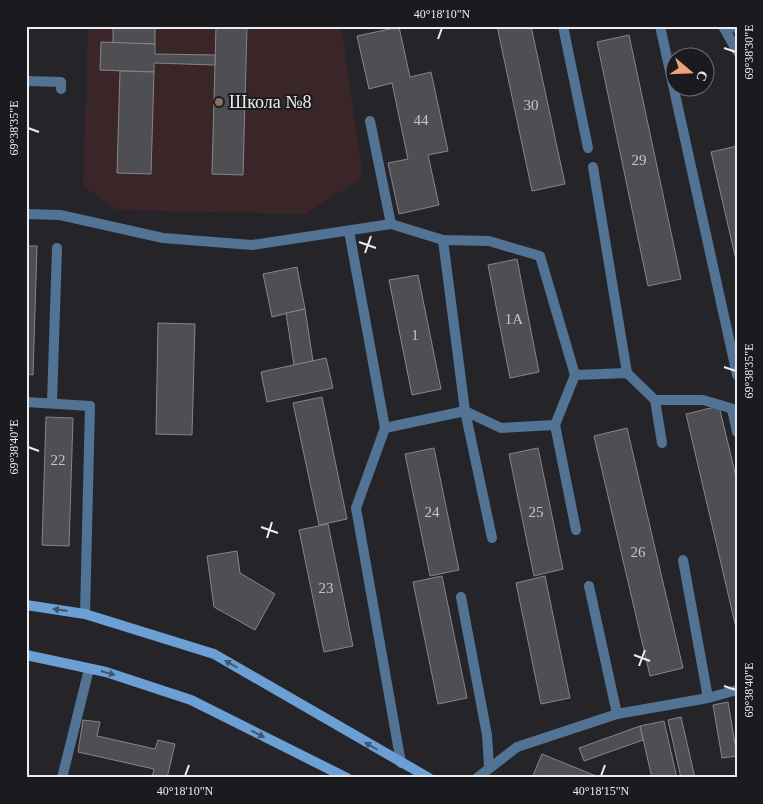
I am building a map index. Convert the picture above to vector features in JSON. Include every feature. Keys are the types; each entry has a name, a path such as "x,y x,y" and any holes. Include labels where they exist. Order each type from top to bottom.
{"main road":[{"path":"26,606 85,614 214,654 429,778"},
{"path":"26,655 90,669 191,700 346,778"}],"street":[{"path":"563,26 588,148"},
{"path":"660,26 737,375"},
{"path":"723,26 737,51"},
{"path":"733,26 737,29"},
{"path":"26,81 61,86"},
{"path":"370,121 391,224"},
{"path":"593,167 627,374 655,400 662,443"},
{"path":"26,214 60,215 163,238 252,245 391,224 443,240 489,241 540,256 575,375 556,425 576,530"},
{"path":"349,231 386,428 356,508 401,763"},
{"path":"443,240 465,411 492,538"},
{"path":"52,403 57,248"},
{"path":"575,375 627,374"},
{"path":"655,400 703,400 734,409 737,432"},
{"path":"26,402 90,406 85,614"},
{"path":"386,428 465,411 501,428 556,425"},
{"path":"683,560 708,698"},
{"path":"589,586 617,714"},
{"path":"461,597 487,735 490,766"},
{"path":"62,778 90,669"},
{"path":"477,778 517,746 617,714 708,698 737,690"}],"shaded area":[{"name":"Школа №8","path":"88,26 341,26 363,177 306,214 118,210 83,186"}],"building":[{"path":"113,26 155,26 155,44 113,43"},
{"path":"216,26 247,26 243,175 212,174"},
{"path":"497,26 531,26 565,184 532,191"},
{"path":"399,27 410,77 431,72 448,151 428,155 439,205 399,214 388,163 408,159 392,83 369,89 357,36"},
{"path":"629,35 681,279 648,286 597,42"},
{"path":"101,42 155,44 155,54 215,55 215,65 154,63 154,72 100,70"},
{"path":"120,71 154,72 151,174 117,173"},
{"path":"737,146 737,264 711,152"},
{"path":"26,246 37,246 33,375 26,374"},
{"path":"517,259 539,372 510,378 488,265"},
{"path":"297,267 305,309 272,317 263,274"},
{"path":"418,275 441,389 412,395 389,280"},
{"path":"305,309 313,361 294,365 286,313"},
{"path":"158,323 195,324 192,435 156,434"},
{"path":"326,358 333,388 267,402 261,372"},
{"path":"322,397 347,519 319,525 293,403"},
{"path":"719,406 737,481 737,632 686,414"},
{"path":"46,417 73,418 69,546 42,545"},
{"path":"627,428 683,668 650,676 594,436"},
{"path":"434,448 459,570 430,576 405,454"},
{"path":"538,448 563,569 534,576 509,454"},
{"path":"328,524 353,646 324,652 299,530"},
{"path":"237,551 240,573 275,594 255,630 214,607 207,556"},
{"path":"442,576 467,698 438,704 413,582"},
{"path":"545,576 570,698 541,704 516,583"},
{"path":"728,702 737,756 722,758 713,705"},
{"path":"681,717 695,778 681,778 668,720"},
{"path":"83,720 100,722 97,736 155,749 158,740 175,744 167,778 152,778 154,769 78,752"},
{"path":"664,721 677,778 652,778 640,726"},
{"path":"640,726 643,740 584,761 579,748"},
{"path":"542,754 601,778 532,778"}],"place":[{"name":"Школа №8","path":"219,102"}]}
